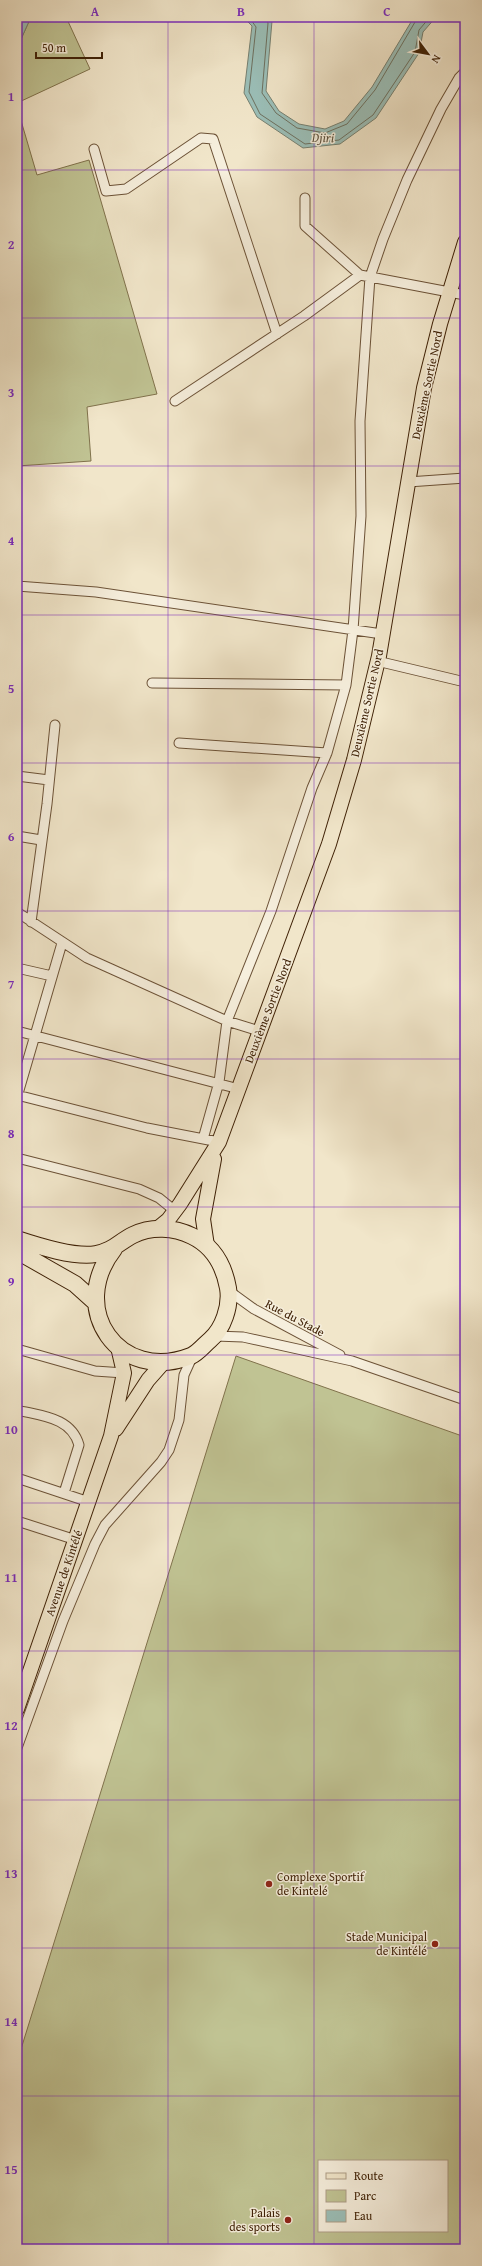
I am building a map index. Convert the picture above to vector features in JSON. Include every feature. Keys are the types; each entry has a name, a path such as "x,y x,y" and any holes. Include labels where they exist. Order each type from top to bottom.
{"highway":[{"path":"17,1239 84,1256 114,1249 134,1235 157,1229 176,1230 193,1236 207,1246 218,1259 226,1275 229,1291 228,1307 223,1322 215,1336 193,1355 163,1363 147,1362 132,1356 118,1347 101,1324 95,1302 98,1274 114,1249"},
{"path":"17,1251 75,1284 95,1302"}],"main road":[{"name":"Deuxième Sortie Nord","path":"207,1246 203,1219 218,1146 329,844 354,760 377,661 424,388 449,293 465,242"},
{"name":"Deuxième Sortie Nord","path":"157,1229 168,1220 175,1211 218,1146"},
{"name":"Avenue de Kintélé","path":"17,1709 111,1436 124,1373 118,1347"},
{"name":"Avenue de Kintélé","path":"111,1436 148,1380 163,1363"}],"street":[{"path":"203,1139 219,1082 227,1021 271,910 312,788 327,753 346,685 353,630 362,516 360,421 370,277 383,239 407,180 441,109 459,78 465,72"},
{"path":"94,149 106,191 126,190 201,138 212,139 277,334"},
{"path":"305,198 305,226 360,275 398,281 449,293 465,295"},
{"path":"175,401 277,334 360,275"},
{"path":"408,482 465,478"},
{"path":"17,586 96,592 382,634"},
{"path":"377,661 465,682"},
{"path":"152,683 346,685"},
{"path":"30,922 55,725"},
{"path":"179,743 327,753"},
{"path":"17,776 49,780"},
{"path":"17,836 41,840"},
{"path":"17,912 62,943 88,958 227,1021 259,1031"},
{"path":"62,943 17,1096 147,1128 203,1139 218,1146"},
{"path":"17,968 52,976"},
{"path":"17,1031 219,1082 239,1089"},
{"path":"17,1158 139,1189 159,1198 175,1211"},
{"name":"Rue du Stade","path":"229,1291 254,1309 292,1332 352,1361"},
{"name":"Rue du Stade","path":"215,1336 243,1337 352,1361 465,1400"},
{"path":"17,1349 95,1371 124,1373"},
{"path":"17,1748 63,1621 95,1544 105,1525 161,1462 169,1450 179,1420 184,1375 193,1355"},
{"path":"17,1410 61,1421 74,1431 79,1445 64,1493"},
{"path":"17,1478 89,1502"},
{"path":"17,1521 76,1540"}],"green space":[{"path":"31,17 66,17 90,69 17,103 17,48"},
{"path":"17,107 37,175 89,160 157,394 87,407 91,461 17,466"},
{"name":"Complexe Sportif de Kintelé","path":"236,1356 465,1437 465,2249 17,2249 17,2062"}],"water":[{"path":"17,17 31,17 17,48"},
{"name":"Djiri","path":"243,17 269,17 272,21 266,91 279,111 299,124 325,129 344,121 372,87 414,17 436,17 423,32 419,53 376,118 340,144 303,148 257,117 244,93 252,26"}],"place":[{"name":"Complexe Sportif de Kintelé","path":"269,1884"},
{"name":"Stade Municipal de Kintélé","path":"435,1944"},
{"name":"Palais des sports","path":"288,2220"}]}
